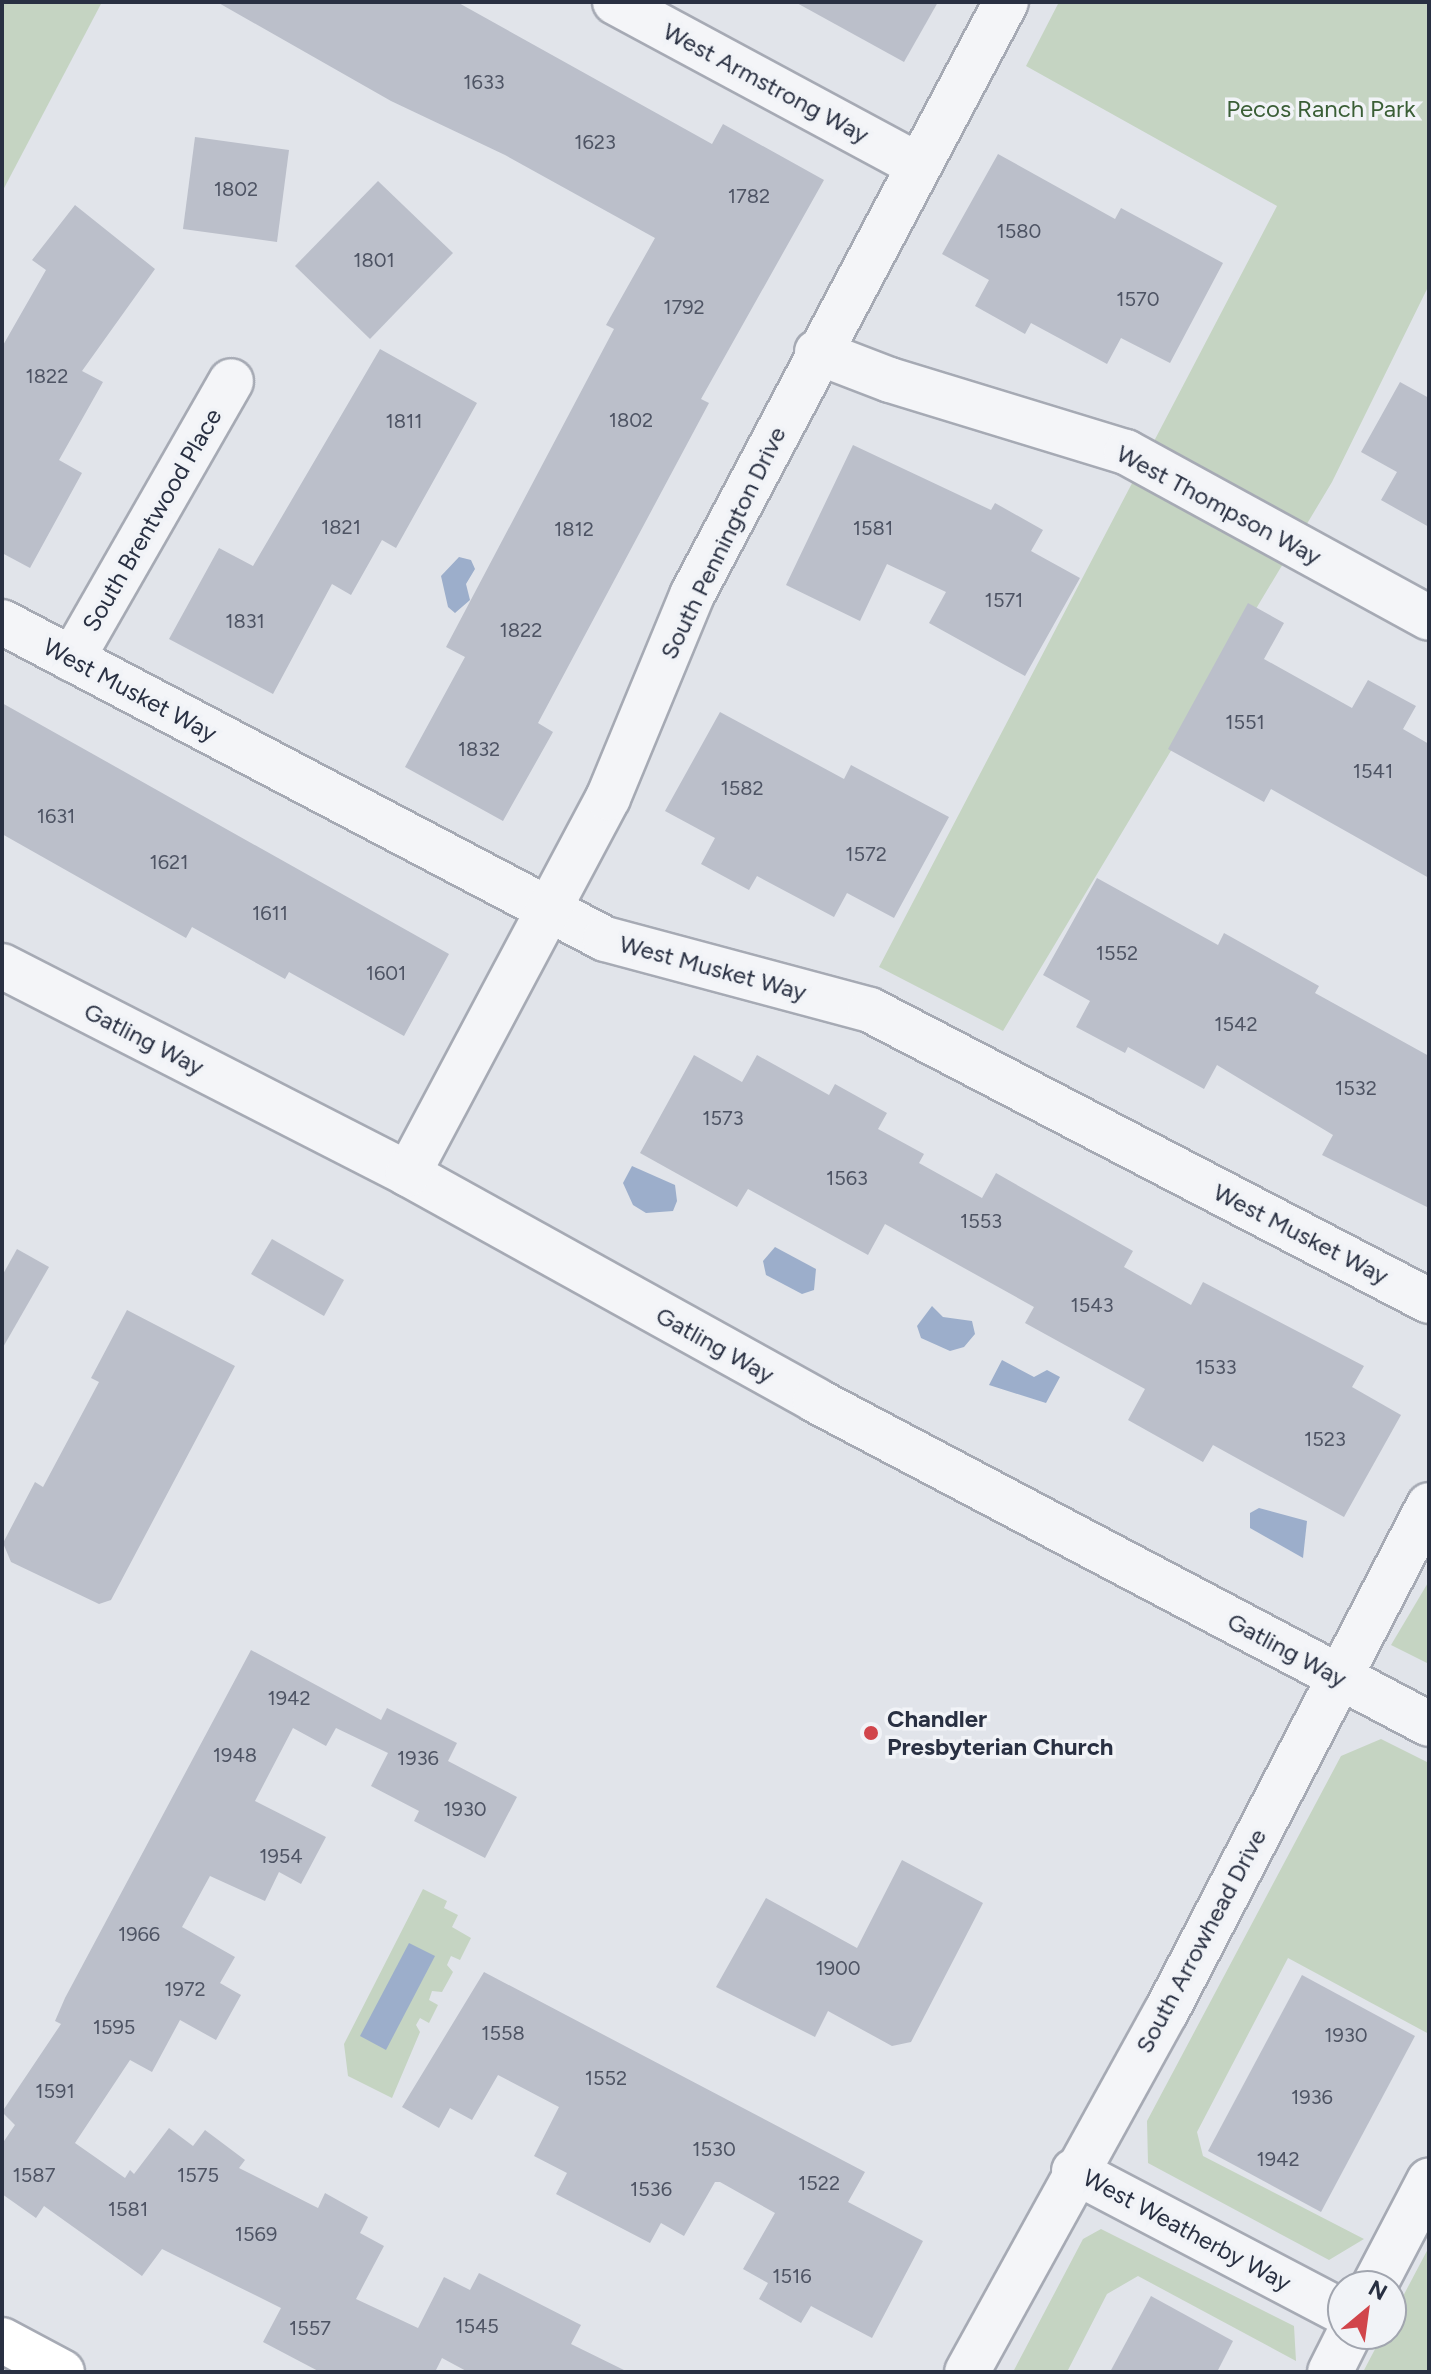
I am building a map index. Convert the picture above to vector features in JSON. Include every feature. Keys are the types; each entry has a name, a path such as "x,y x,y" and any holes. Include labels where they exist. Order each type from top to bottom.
{"main road":[{"path":"2,2340 62,2372"}],"street":[{"name":"West Armstrong Way","path":"615,2 916,164"},
{"name":"South Pennington Drive","path":"408,1174 545,909 608,798 692,595 916,164 1006,2"},
{"name":"West Thompson Way","path":"817,352 890,380 1126,452 1429,618"},
{"name":"South Brentwood Place","path":"72,659 231,381"},
{"name":"West Musket Way","path":"2,622 605,939 870,1010 1429,1301"},
{"name":"Gatling Way","path":"2,966 408,1174 815,1400 1429,1724"},
{"name":"South Arrowhead Drive","path":"967,2372 1074,2171 1166,2012 1429,1505"},
{"name":"West Weatherby Way","path":"1074,2171 1327,2304"},
{"path":"1382,2270 1429,2181"},
{"path":"1330,2372 1341,2350"}],"green space":[{"path":"2,2 102,2 2,192"},
{"name":"Pecos Ranch Park","path":"1059,2 1429,2 1429,285 1332,482 1003,1031 879,967 1277,206 1026,66"},
{"path":"1429,1581 1429,1664 1391,1645"},
{"path":"1381,1739 1429,1763 1429,2034 1288,1958 1197,2132 1203,2156 1364,2239 1329,2260 1148,2163 1147,2121 1341,1756"},
{"path":"423,1889 447,1901 444,1908 458,1915 452,1927 471,1938 460,1960 451,1956 447,1965 453,1972 442,1992 432,1991 429,2000 438,2005 429,2023 420,2018 416,2025 420,2032 392,2098 348,2076 344,2044"},
{"path":"1101,2229 1294,2326 1296,2361 1138,2276 1107,2294 1067,2372 1013,2372 1083,2239"},
{"path":"1429,2247 1429,2372 1363,2372 1375,2350 1407,2350 1407,2289"}],"water":[{"path":"459,557 471,560 475,569 466,584 470,600 455,613 448,607 441,576"},
{"path":"632,1166 675,1185 677,1201 673,1211 646,1213 633,1205 623,1183"},
{"path":"775,1247 816,1269 814,1290 802,1294 766,1275 763,1261"},
{"path":"932,1306 943,1317 972,1321 975,1334 964,1347 950,1351 921,1338 917,1326"},
{"path":"1002,1360 1034,1377 1047,1370 1060,1377 1046,1403 989,1385"},
{"path":"1259,1508 1307,1521 1303,1558 1250,1528 1250,1513"},
{"path":"409,1943 435,1956 386,2050 360,2036"}],"building":[{"path":"217,2 457,2 712,144 723,124 824,180 701,399 709,403 538,723 553,732 503,821 405,767 465,657 446,647 614,329 606,325 655,238 505,155 391,101"},
{"path":"795,2 938,2 904,62"},
{"path":"195,137 289,150 277,242 183,229"},
{"path":"998,154 1115,219 1121,208 1223,263 1170,363 1121,338 1107,364 1031,323 1025,334 975,306 989,280 942,254"},
{"path":"378,181 453,253 370,339 295,266"},
{"path":"75,205 155,269 82,371 103,382 59,460 82,473 30,568 2,553 2,347 46,270 32,260"},
{"path":"380,349 477,403 396,548 382,540 351,595 332,584 273,694 169,639 219,548 253,566"},
{"path":"1400,382 1429,398 1429,527 1381,500 1397,472 1361,452"},
{"path":"853,445 991,510 995,503 1043,530 1031,551 1080,578 1025,676 929,623 946,592 887,564 860,621 786,585"},
{"path":"1248,603 1284,623 1264,659 1352,708 1368,680 1416,706 1403,729 1429,744 1429,878 1271,789 1264,802 1168,749"},
{"path":"2,703 449,954 404,1036 289,972 285,979 192,927 186,938 2,834"},
{"path":"720,712 844,779 851,765 949,817 894,918 847,893 834,917 757,876 749,890 701,864 715,838 665,811"},
{"path":"1097,878 1218,945 1224,933 1319,986 1315,993 1429,1056 1429,1208 1322,1155 1333,1135 1217,1065 1204,1089 1128,1047 1125,1053 1076,1027 1090,1001 1043,975"},
{"path":"694,1055 742,1082 757,1055 829,1095 835,1084 887,1113 878,1129 924,1154 919,1163 982,1198 996,1173 1133,1251 1124,1267 1191,1305 1203,1282 1364,1366 1352,1387 1401,1415 1344,1517 1213,1445 1203,1462 1128,1420 1145,1389 1025,1323 1034,1307 885,1224 868,1255 748,1189 737,1207 640,1153"},
{"path":"272,1239 344,1280 324,1316 251,1274"},
{"path":"17,1249 49,1267 2,1349 2,1276"},
{"path":"127,1310 235,1366 111,1600 99,1604 11,1562 3,1543 35,1482 43,1487 99,1382 91,1378"},
{"path":"251,1650 381,1720 387,1708 457,1743 448,1761 517,1797 485,1858 414,1821 419,1811 371,1786 388,1753 336,1728 326,1746 293,1728 255,1801 326,1837 301,1884 279,1872 265,1901 210,1876 182,1927 235,1957 220,1983 241,1995 216,2040 180,2020 152,2072 130,2060 75,2143 125,2178 130,2170 134,2174 169,2128 193,2146 205,2130 245,2160 239,2168 318,2208 325,2193 368,2217 360,2233 384,2246 356,2299 418,2328 444,2277 470,2290 479,2273 581,2325 571,2344 628,2372 468,2372 442,2358 435,2372 320,2372 263,2342 281,2308 162,2249 142,2276 44,2206 36,2218 2,2194 2,2144 15,2125 2,2112 61,2024 55,2021 65,1998"},
{"path":"902,1860 983,1903 911,2042 892,2046 828,2011 815,2037 716,1987 766,1898 857,1948"},
{"path":"484,1972 865,2172 848,2202 923,2241 872,2338 811,2306 801,2323 759,2299 768,2283 743,2269 775,2213 720,2182 715,2182 684,2236 661,2223 650,2243 556,2194 567,2173 534,2156 559,2107 498,2075 472,2120 450,2108 439,2128 402,2107"},
{"path":"1302,1975 1415,2036 1321,2212 1208,2151"},
{"path":"1151,2296 1233,2341 1217,2372 1110,2372"}],"place":[{"name":"Chandler Presbyterian Church","path":"871,1733"}]}
